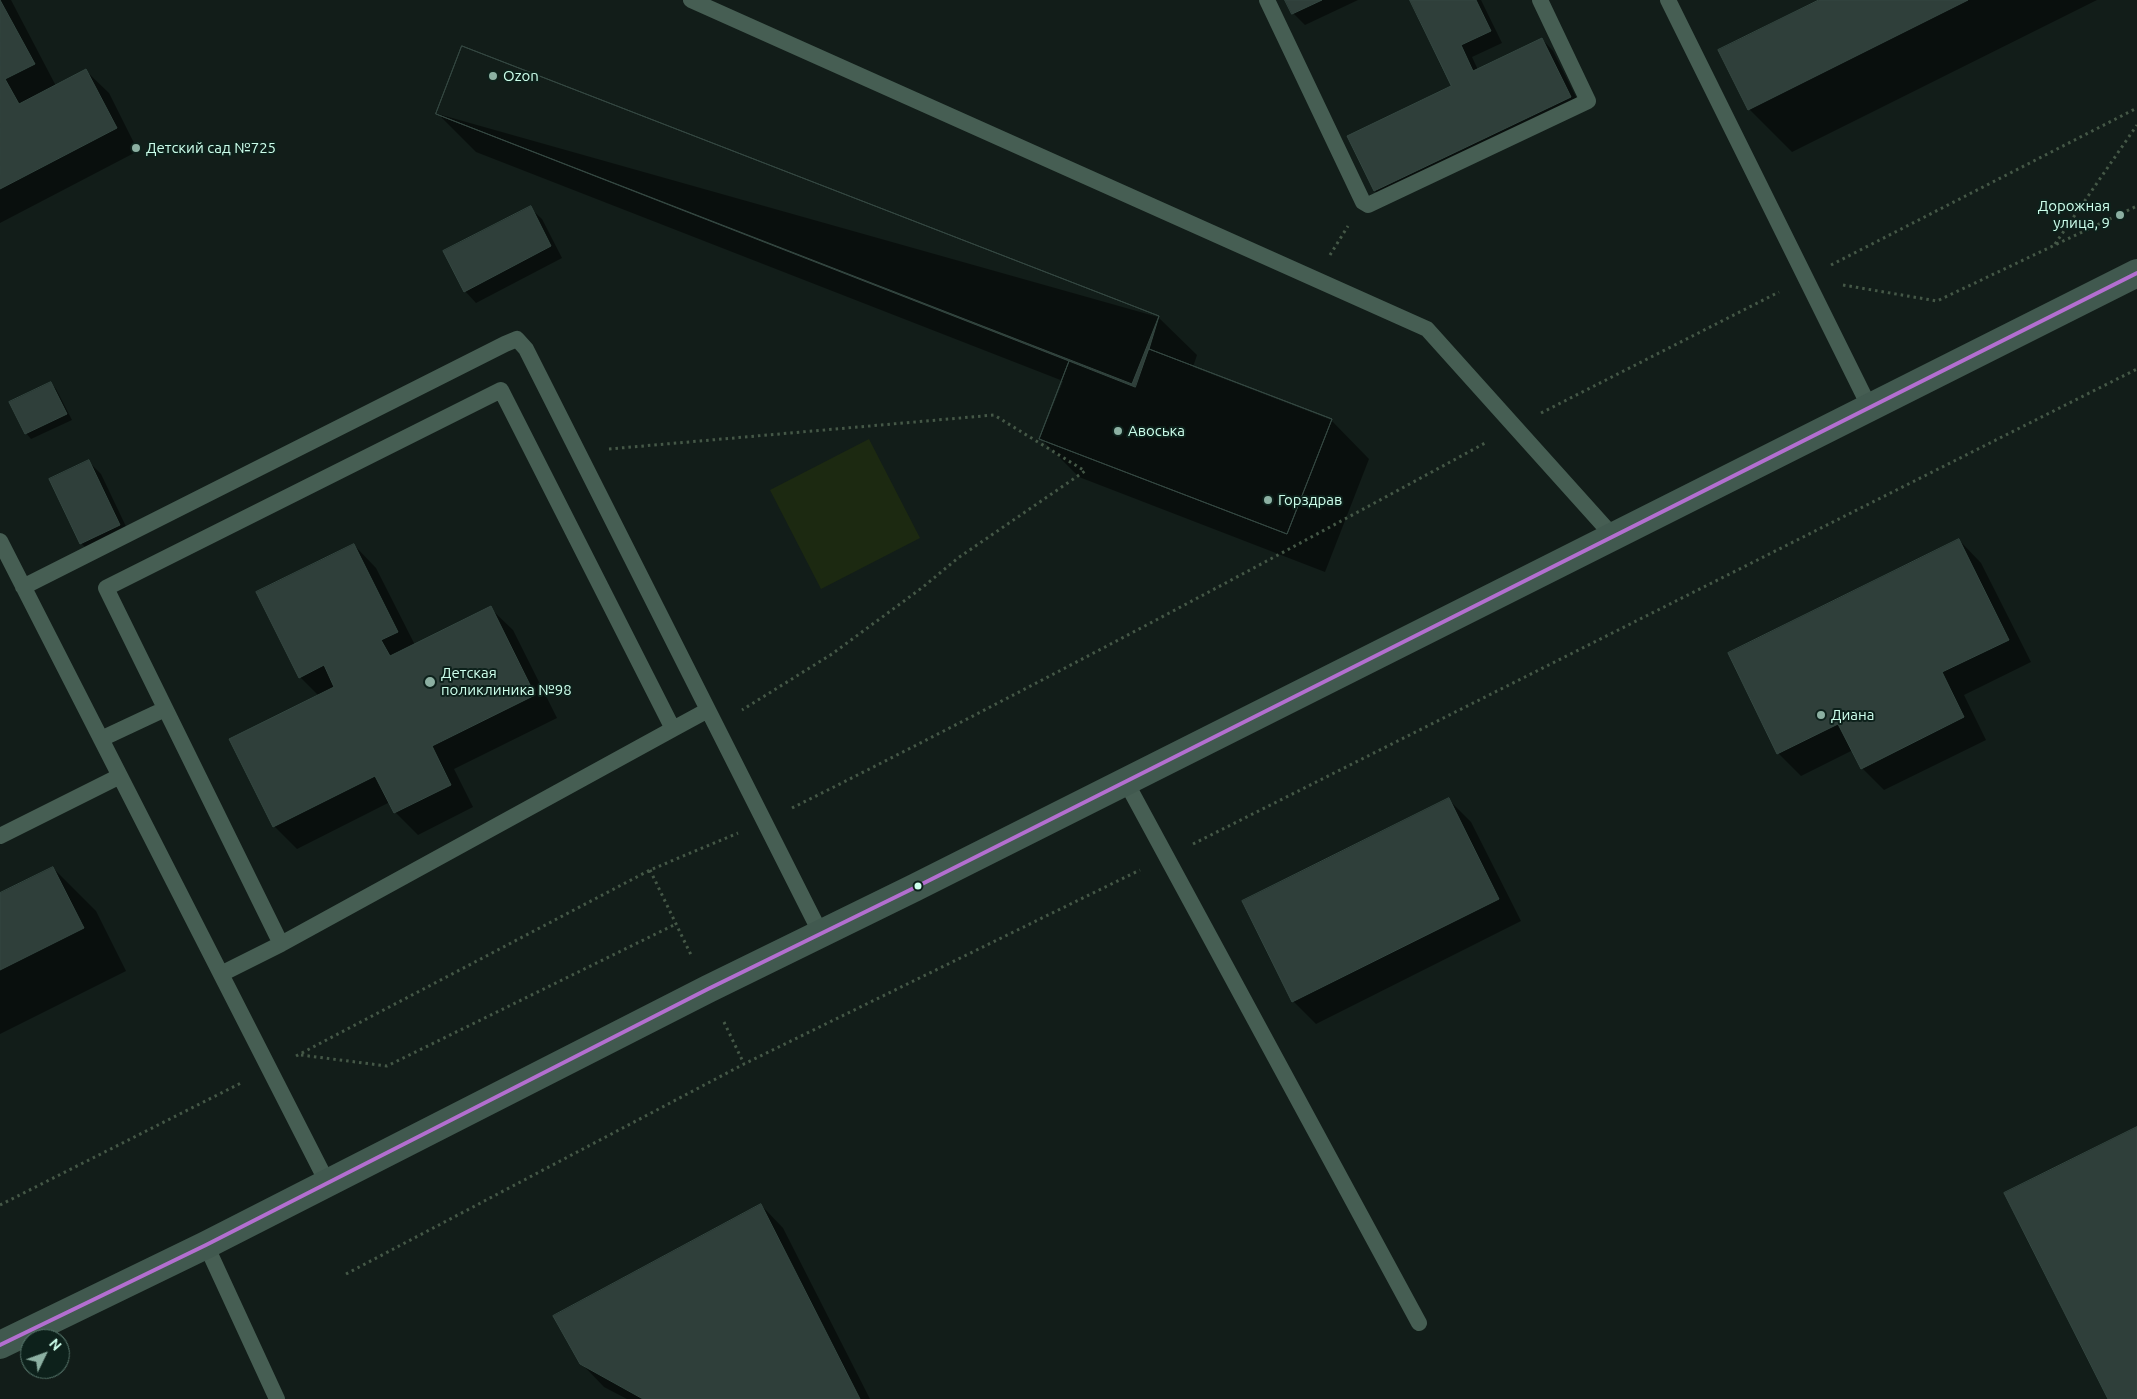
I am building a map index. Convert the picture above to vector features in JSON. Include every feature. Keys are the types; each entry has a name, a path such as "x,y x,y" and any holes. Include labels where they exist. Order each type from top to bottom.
{"main road":[{"path":"0,1345 206,1245 708,989 1126,782 1869,406 2137,273"}],"lane":[{"path":"691,0 1427,329 1613,536"},
{"path":"1267,0 1363,202 1368,204 1588,101 1540,0"},
{"path":"1668,0 1869,406"},
{"path":"23,587 504,344 517,340 526,349 821,934"},
{"path":"281,944 106,588 501,390 673,729"},
{"path":"0,541 328,1182"},
{"path":"101,739 165,709"},
{"path":"221,974 281,944 708,710"},
{"path":"0,836 120,776"},
{"path":"1126,782 1419,1323"},
{"path":"206,1245 277,1399"}],"path":[{"path":"0,1205 299,1055 650,870 765,822 947,731 1285,552 1515,427 2137,108"},
{"path":"2054,245 2137,125"},
{"path":"1806,278 1937,301 2137,206"},
{"path":"1316,278 1351,222"},
{"path":"346,1274 744,1064 1166,857 2137,369"},
{"path":"578,452 994,416 1085,472 958,558 923,587 832,654 717,727"},
{"path":"299,1055 387,1066 676,924"}],"green space":[{"path":"869,439 920,538 821,589 770,490"}],"building":[{"path":"0,0 35,64 5,79 19,104 86,69 117,128 0,189"},
{"path":"1285,0 1322,0 1292,14"},
{"path":"1410,0 1476,0 1491,31 1461,45 1473,71 1542,38 1571,97 1374,191 1347,136 1451,86"},
{"path":"1819,0 1968,0 1748,110 1718,50"},
{"path":"462,46 1159,316 1132,384 436,114"},
{"path":"462,46 1159,316 1149,349 1332,419 1287,534 1039,439 1069,361 436,114"},
{"path":"531,206 551,246 464,292 443,251"},
{"path":"1149,349 1332,419 1287,534 1039,439 1069,361 1135,387"},
{"path":"51,382 67,414 25,434 9,402"},
{"path":"89,460 120,525 80,544 49,479"},
{"path":"1959,539 2009,640 1942,672 1964,717 1861,769 1838,724 1777,754 1728,653"},
{"name":"Детская поликлиника №98","path":"354,544 398,632 381,640 390,656 491,606 535,695 432,746 451,785 394,813 375,776 273,827 229,739 334,687 324,665 299,678 256,592"},
{"path":"1449,798 1499,899 1292,1002 1242,901"},
{"path":"53,867 84,928 0,970 0,893"},
{"path":"2137,1127 2137,1399 2108,1399 2004,1193"},
{"path":"761,1204 860,1399 643,1399 580,1364 553,1316"}],"transit line":[{"path":"0,1345 206,1245 708,989 914,888 2137,273"}],"place":[{"name":"Ozon","path":"493,76"},
{"name":"Детский сад №725","path":"136,148"},
{"name":"Дорожная улица, 9","path":"2120,215"},
{"name":"Авоська","path":"1118,431"},
{"name":"Горздрав","path":"1268,500"},
{"name":"Детская поликлиника №98","path":"430,682"},
{"name":"Диана","path":"1821,715"}]}
